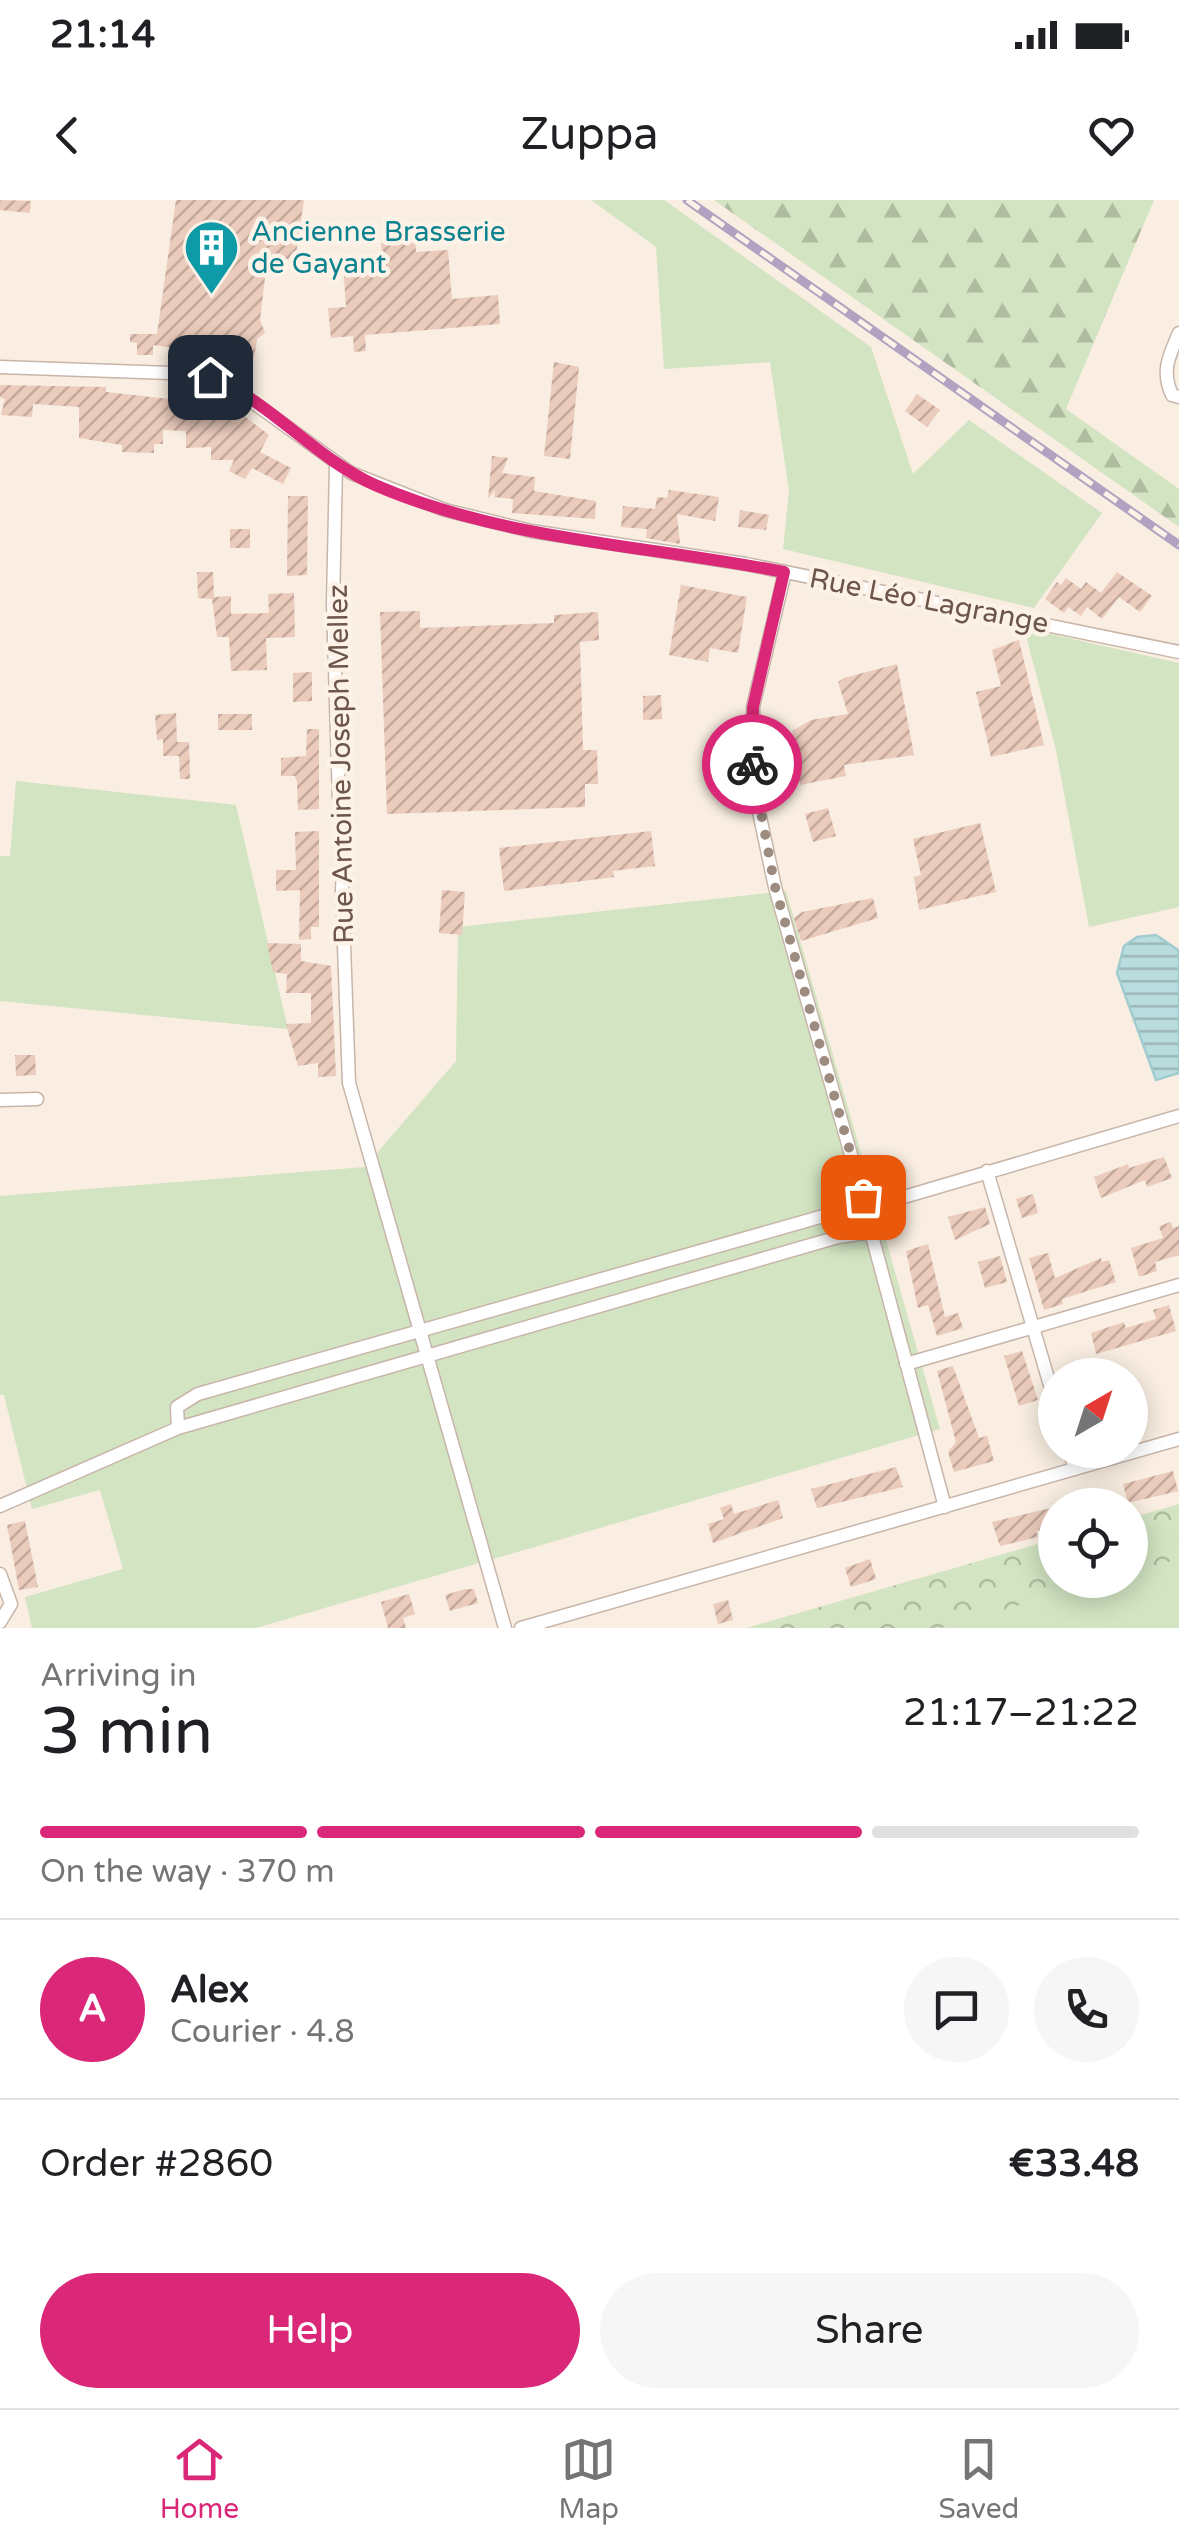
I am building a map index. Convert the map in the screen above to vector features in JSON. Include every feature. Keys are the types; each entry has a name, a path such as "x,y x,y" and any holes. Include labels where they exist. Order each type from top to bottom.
{"street":[{"path":"1179,333 1165,366 1166,380 1179,398"},
{"name":"Rue Léo Lagrange","path":"0,367 190,372 210,377 246,396 336,465 427,505 507,526 784,572 1179,652"},
{"name":"Rue Antoine Joseph Mellez","path":"336,465 333,604 339,800 345,828 350,1089 505,1628"},
{"path":"784,572 753,707 754,790 775,887 863,1197"},
{"path":"0,1100 37,1099"},
{"path":"863,1197 880,1204 1179,1116"},
{"path":"987,1172 1042,1358"},
{"path":"178,1428 177,1408 194,1396 850,1206 863,1197"},
{"path":"0,1506 178,1428 865,1232 883,1221 880,1204"},
{"path":"850,1206 848,1222 865,1232 945,1507"},
{"path":"906,1364 1179,1285"},
{"path":"521,1628 1179,1439"},
{"path":"0,1574 11,1604 2,1620"}],"green space":[{"path":"591,200 664,200 871,347 913,474 969,420 1102,513 1034,608 783,549 789,491 770,362 664,369 656,247"},
{"path":"714,200 1154,200 1066,409 1179,489 1179,527"},
{"path":"1024,628 1179,663 1179,907 1089,927 1056,750"},
{"path":"16,781 236,805 288,1029 0,1001 0,856 10,856"},
{"path":"786,891 940,1429 256,1628 32,1628 25,1597 123,1569 100,1490 32,1509 4,1395 0,1395 0,1196 365,1167 456,1061 458,927"},
{"path":"1179,1504 1179,1559 1148,1568 1148,1513"},
{"path":"1038,1544 1038,1598 1045,1598 941,1628 746,1628"},
{"path":"1179,1559 1179,1628 941,1628 1045,1598 1148,1598 1148,1568"}],"water":[{"path":"1156,935 1178,950 1179,1073 1156,1080 1117,973 1124,946 1137,937"}],"building":[{"path":"0,200 31,201 30,213 0,210"},
{"name":"Ancienne Brasserie de Gayant","path":"176,200 304,200 295,261 286,259 284,271 266,268 260,320 265,333 257,339 254,358 153,345 153,355 137,355 137,343 130,342 130,334 157,334"},
{"path":"415,240 416,252 448,250 452,299 498,295 500,324 365,335 366,351 354,352 353,336 331,338 328,308 346,307 343,263 382,260 381,243"},
{"path":"554,362 579,367 570,459 544,456"},
{"path":"0,385 106,387 106,392 170,399 171,405 185,404 186,414 218,414 227,403 269,435 260,452 291,468 283,484 252,468 245,479 229,471 234,460 211,460 211,447 186,448 186,431 163,430 163,444 154,444 154,453 122,452 122,445 79,438 79,407 33,404 32,417 1,415 5,399 0,397"},
{"path":"917,394 940,410 927,427 905,411"},
{"path":"492,456 508,458 502,473 535,477 534,491 596,501 595,519 512,513 513,499 494,497 495,490 488,499"},
{"path":"669,490 719,497 715,521 677,514 680,544 646,538 647,529 621,527 623,506 655,509 657,497 667,498"},
{"path":"288,496 308,496 307,575 287,576"},
{"path":"740,510 769,515 766,530 738,527"},
{"path":"230,529 250,529 250,548 230,548"},
{"path":"197,572 213,572 214,597 231,596 231,614 269,613 268,594 294,593 295,637 266,638 267,670 231,671 229,637 217,637 212,599 198,598"},
{"path":"1117,572 1152,596 1140,612 1119,597 1102,619 1087,607 1081,616 1068,607 1064,613 1045,599 1057,582 1061,585 1066,578 1081,589 1086,582 1101,593"},
{"path":"681,585 747,597 738,653 710,648 708,662 669,655"},
{"path":"420,611 420,628 554,623 554,615 598,612 599,640 580,642 583,750 597,750 598,784 585,784 585,807 387,814 380,612"},
{"path":"1019,640 1044,745 991,757 976,692 1001,686 992,650"},
{"path":"897,664 914,755 844,765 846,776 800,785 792,731 811,720 848,714 838,682 844,678"},
{"path":"312,672 312,701 293,702 293,673"},
{"path":"661,695 662,719 643,720 643,696"},
{"path":"176,713 177,742 189,742 190,779 180,779 179,756 163,756 163,739 157,740 155,715"},
{"path":"218,714 252,714 252,730 218,730"},
{"path":"307,729 319,729 319,809 298,810 297,782 295,776 281,776 281,758 306,756"},
{"path":"828,808 836,836 813,842 805,814"},
{"path":"980,823 996,892 919,910 914,877 921,875 913,839"},
{"path":"319,831 319,927 311,927 311,939 299,940 300,890 276,891 276,870 296,870 295,832"},
{"path":"651,831 655,866 613,871 614,877 504,891 499,848"},
{"path":"442,890 465,892 462,935 439,933"},
{"path":"873,898 878,918 801,941 794,918 802,912"},
{"path":"267,943 301,944 301,961 331,966 336,1076 318,1077 318,1063 298,1066 286,1024 311,1023 311,993 286,993 287,974 273,972"},
{"path":"15,1055 35,1055 36,1075 16,1076"},
{"path":"1164,1157 1172,1178 1147,1187 1145,1180 1101,1198 1094,1177 1128,1164 1129,1168"},
{"path":"1033,1194 1038,1213 1022,1218 1016,1199"},
{"path":"985,1207 990,1224 955,1240 948,1217"},
{"path":"1171,1222 1173,1228 1179,1226 1179,1255 1155,1262 1157,1271 1139,1277 1131,1248 1163,1238 1159,1226"},
{"path":"928,1244 945,1317 958,1313 963,1328 937,1336 928,1305 918,1308 906,1251"},
{"path":"1048,1253 1055,1278 1101,1258 1102,1262 1109,1260 1116,1282 1062,1299 1063,1304 1044,1310 1029,1258"},
{"path":"1000,1256 1007,1282 985,1288 978,1262"},
{"path":"1169,1305 1176,1331 1096,1354 1091,1333 1124,1322 1126,1328 1156,1319 1153,1310"},
{"path":"1022,1351 1038,1400 1019,1406 1004,1356"},
{"path":"953,1366 979,1438 987,1436 994,1461 954,1472 948,1452 956,1442 937,1371"},
{"path":"896,1467 903,1487 817,1508 811,1489"},
{"path":"1173,1471 1178,1491 1148,1498 1148,1488 1124,1488 1123,1484"},
{"path":"778,1500 783,1518 713,1543 708,1524 724,1519 720,1508 731,1504 734,1514"},
{"path":"1038,1511 1038,1537 1000,1546 992,1522"},
{"path":"25,1521 38,1587 19,1590 7,1525"},
{"path":"870,1559 876,1579 851,1587 845,1568"},
{"path":"474,1589 478,1603 450,1611 445,1595"},
{"path":"409,1594 415,1614 403,1618 406,1628 388,1628 381,1602"},
{"path":"728,1600 733,1620 718,1624 713,1604"}],"railway":[{"path":"687,200 1179,545"}],"way so far":[{"path":"752,764 756,803 775,887 863,1197"}],"place":[{"name":"Ancienne Brasserie de Gayant","path":"212,297"}],"route":[{"path":"210,377 246,396 336,465 427,505 594,543 784,572 753,707 752,764"}]}
